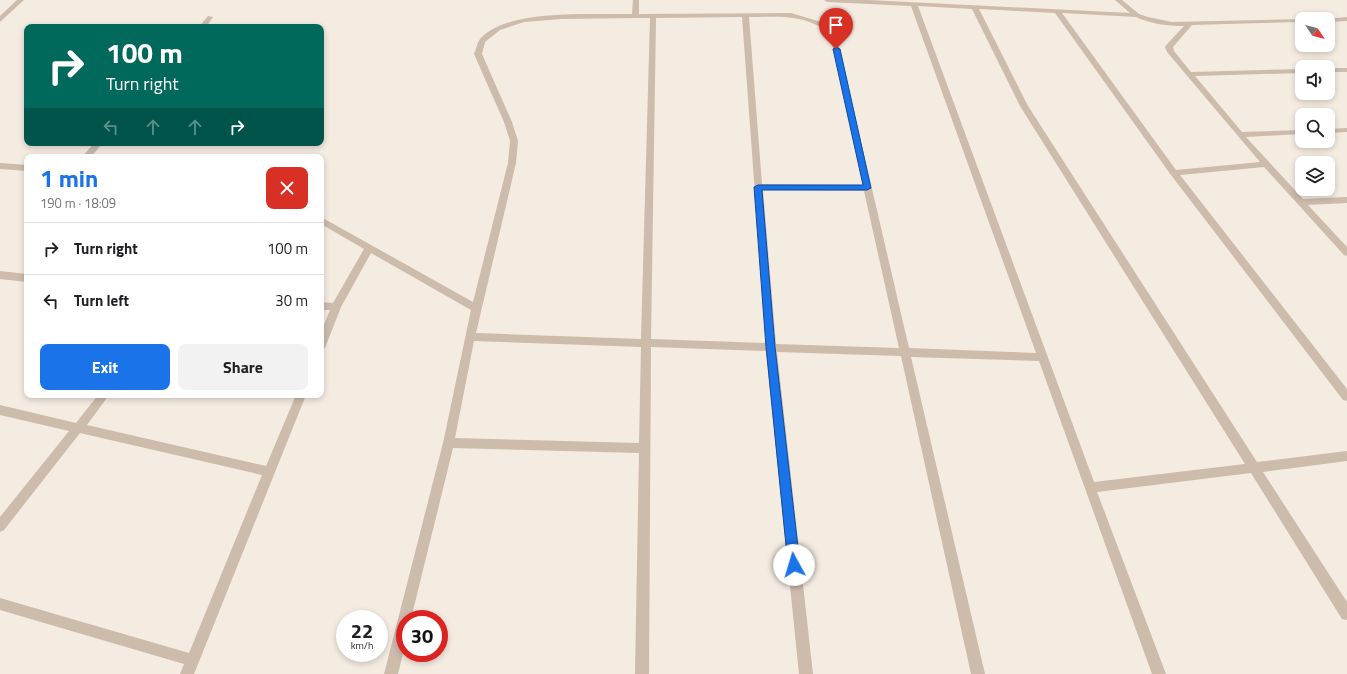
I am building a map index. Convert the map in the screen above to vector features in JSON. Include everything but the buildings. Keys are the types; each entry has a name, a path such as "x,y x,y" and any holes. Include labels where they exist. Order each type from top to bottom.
{"street":[{"path":"0,20 21,0"},
{"path":"635,17 636,0"},
{"path":"827,0 1137,15 1160,22 1190,24 1295,20"},
{"path":"1118,0 1137,15"},
{"path":"914,4 1159,674"},
{"path":"976,8 1024,106 1347,614"},
{"path":"1058,12 1174,173 1347,397"},
{"path":"744,15 771,347 806,674"},
{"path":"407,610 449,443 476,308 512,163 514,141 508,122 478,54 482,41 498,29 522,20 561,17 791,15 814,20 826,26 833,34 978,674"},
{"path":"642,674 646,342 653,17"},
{"path":"205,24 210,18"},
{"path":"1335,20 1347,19"},
{"path":"1190,24 1171,43 1169,47 1240,136 1347,253"},
{"path":"1335,70 1347,70"},
{"path":"1190,74 1295,71"},
{"path":"1335,131 1347,130"},
{"path":"1240,136 1295,132"},
{"path":"89,154 96,146"},
{"path":"1174,173 1266,164"},
{"path":"0,166 24,168"},
{"path":"758,187 867,188"},
{"path":"1300,202 1347,200"},
{"path":"324,222 370,246 476,308"},
{"path":"324,338 336,308 370,246"},
{"path":"0,275 24,278"},
{"path":"324,306 336,308"},
{"path":"471,337 1042,357"},
{"path":"0,526 102,398"},
{"path":"187,674 300,398"},
{"path":"0,410 270,472"},
{"path":"449,443 645,448"},
{"path":"1090,488 1347,456"},
{"path":"0,604 192,660"},
{"path":"391,674 396,654"}],"route":[{"path":"794,565 771,347 758,187 867,188 836,49"}]}
